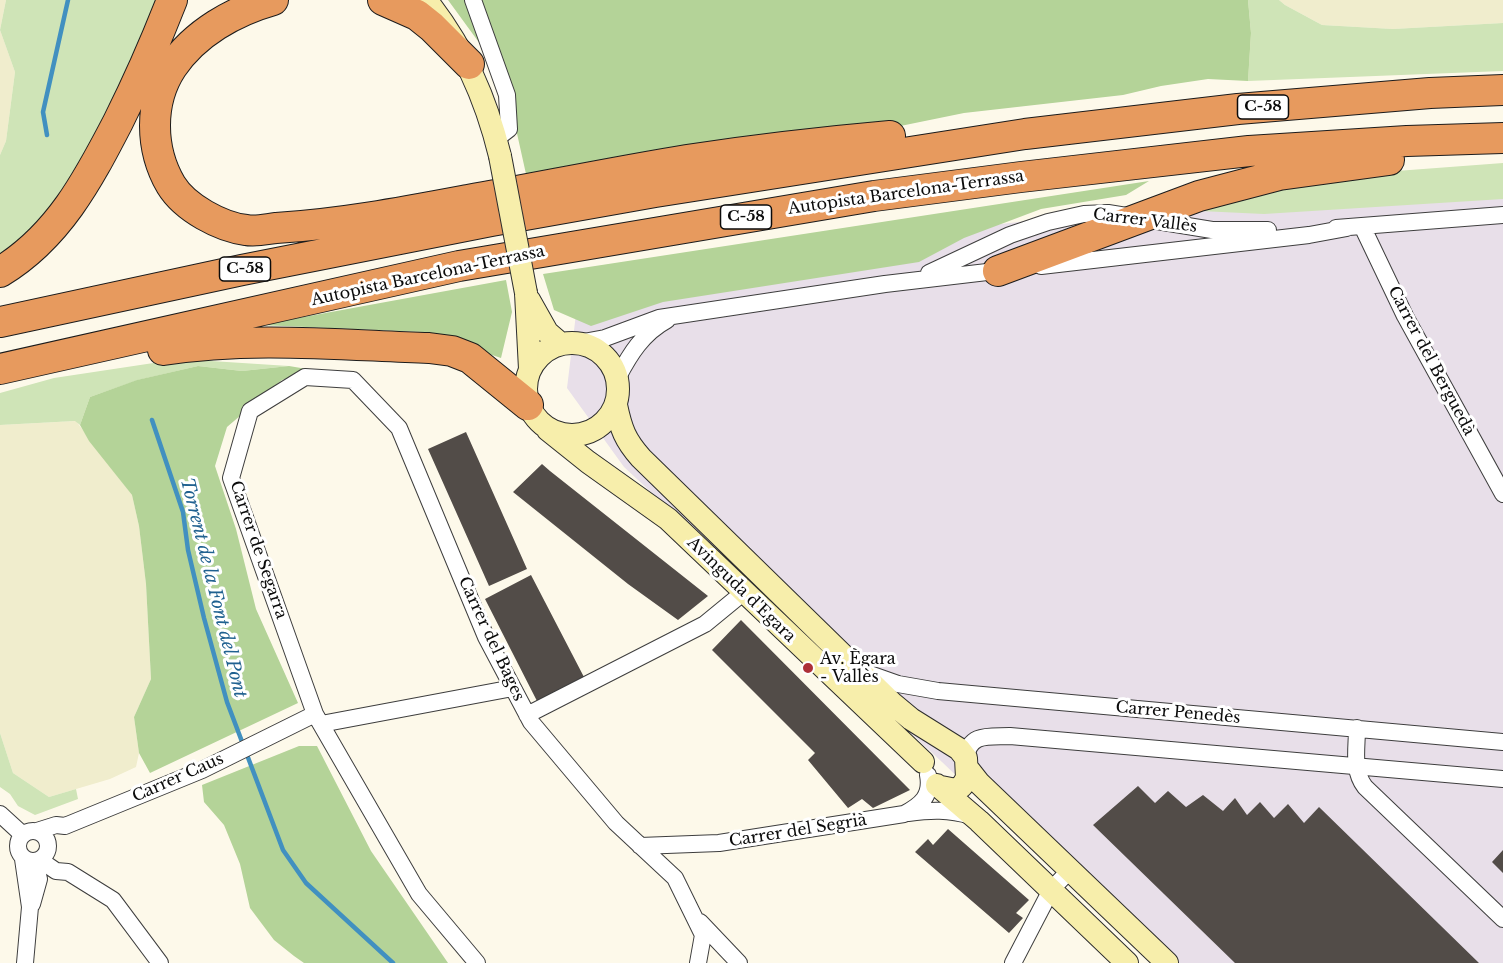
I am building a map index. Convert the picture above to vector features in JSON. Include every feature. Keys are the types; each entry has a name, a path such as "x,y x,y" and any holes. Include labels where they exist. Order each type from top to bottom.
{"highway":[{"path":"0,272 16,263 45,237 69,209 90,177 151,52 172,0"},
{"path":"273,0 243,11 208,29 184,51 171,70 155,108 156,141 172,185 186,201 204,213 224,224 248,231 346,222 688,160 889,136 1025,134"},
{"path":"383,0 417,15 469,64"},
{"name":"C-58","path":"0,322 242,270 490,221 667,190 1025,134 1238,109 1430,93 1503,90"},
{"name":"Autopista Barcelona-Terrassa","path":"0,369 459,266 874,196 1055,172 1249,151 1407,141 1503,138"},
{"path":"998,271 1199,196 1280,175 1503,144"},
{"path":"0,375 66,368 186,346 228,343 276,342 429,348 452,351 470,358 528,405"}],"street":[{"path":"426,0 469,64 484,99 498,147 526,293 530,369"},
{"path":"473,0 507,95 509,129 498,147"},
{"name":"Carrer Vallès","path":"885,284 940,270 1010,235 1048,222 1084,214 1108,213 1212,230 1252,231 1354,227 1503,215"},
{"name":"Carrer Vallès","path":"570,343 605,338 658,318 885,284 1309,235 1354,227"},
{"name":"Carrer del Berguedà","path":"1354,227 1503,494"},
{"path":"526,293 547,332 570,343 587,345 601,352 611,363 618,377 619,390 613,413 594,431 579,436 564,435 549,430 536,419 528,405 526,384 535,361 547,350 570,343"},
{"name":"Carrer Vallès","path":"618,377 629,355 648,334 660,324 687,314"},
{"name":"Carrer del Bages","path":"305,377 353,380 399,428 486,637 527,715 616,823 675,878 703,935 698,963"},
{"name":"Carrer de Segarra","path":"305,377 250,411 231,478 318,719 419,894 477,963"},
{"name":"Avinguda d'Egara","path":"616,405 622,430 629,444 641,458 855,668 911,719 962,757 979,783 1167,963"},
{"name":"Avinguda d'Egara","path":"549,430 588,462 668,519 1127,963"},
{"path":"527,715 705,624 744,592"},
{"name":"Carrer Penedès","path":"855,668 898,684 938,691 1503,742"},
{"path":"318,719 513,688"},
{"name":"Carrer Caus","path":"39,856 65,826 202,770 289,726 318,719"},
{"path":"1357,728 1356,766 1359,778 1365,787 1503,919"},
{"path":"962,757 972,741 982,737 1010,736 1503,779"},
{"path":"941,742 962,757 967,778 962,786 939,782 921,757 929,745 941,742"},
{"name":"Carrer del Segrià","path":"911,813 926,799 929,782 939,782"},
{"name":"Carrer del Segrià","path":"911,813 939,782"},
{"name":"Carrer del Segrià","path":"640,846 719,843 911,813 956,811 974,817"},
{"path":"0,814 30,833 45,836 30,907 25,963"},
{"name":"Carrer Caus","path":"30,833 56,825 65,826"},
{"path":"30,833 19,840 17,847 19,854 39,856 64,863 68,872 113,900 160,963"},
{"path":"1013,963 1051,890 1070,870"},
{"name":"Carrer del Bages","path":"692,914 739,963"}],"shaded area":[{"path":"0,0 6,0 0,30"},
{"path":"1279,0 1503,0 1503,23 1393,29 1322,25"},
{"path":"0,30 15,72 6,141 0,155"},
{"path":"1503,176 1503,963 1151,963 942,762 624,467 567,388 576,314 949,230 1367,182"},
{"path":"76,421 132,495 139,526 146,584 151,679 134,717 139,753 136,767 110,779 49,797 13,773 0,733 0,425"}],"green space":[{"path":"6,0 158,0 128,72 79,171 37,225 0,255 0,155 6,141 15,72 0,30"},
{"path":"448,0 1248,0 1251,33 1248,81 1208,79 1161,86 1123,95 964,113 871,132 530,192 514,120 483,48"},
{"path":"1248,0 1279,0 1322,25 1393,29 1503,23 1503,71 1248,81 1251,33"},
{"path":"1503,163 1503,199 1264,214 1179,210 1290,179"},
{"path":"1149,181 1126,195 1041,209 964,238 919,262 663,302 591,326 554,310 543,274"},
{"path":"506,280 512,312 501,358 423,332 260,325"},
{"path":"180,359 289,366 242,371 198,366 138,380 90,397 80,425 75,421 0,425 0,393 54,378"},
{"path":"198,366 242,371 289,366 313,370 282,380 227,427 215,466 236,529 256,609 298,703 150,773 139,753 134,717 151,679 146,584 139,526 132,495 89,441 80,425 90,397 137,380"},
{"path":"0,733 13,773 49,797 76,789 78,799 35,815 18,806 10,794 0,787"},
{"path":"299,746 317,746 371,851 448,963 304,963 274,940 250,908 240,864 224,825 204,802 202,785"}],"building":[{"path":"466,432 527,569 489,586 428,449"},
{"path":"542,464 708,596 678,620 628,584 513,492"},
{"path":"531,575 585,679 538,703 485,599"},
{"path":"741,620 910,790 873,808 862,799 848,808 808,760 815,753 712,650"},
{"path":"1138,786 1155,803 1168,791 1186,807 1203,795 1223,811 1235,798 1247,815 1260,802 1274,818 1288,804 1304,823 1319,807 1479,963 1235,963 1093,825"},
{"path":"948,829 1029,900 1016,913 1023,918 1009,933 915,852 928,839 933,845"},
{"path":"1503,850 1503,873 1492,862"}],"waterway":[{"name":"Torrent de la Font del Pont","path":"47,135 43,112 68,0"},
{"name":"Torrent de la Font del Pont","path":"152,420 183,512 188,550 227,702 283,850 306,883 393,963"}],"place":[{"name":"Av. Ègara - Vallès","path":"808,668"}]}
